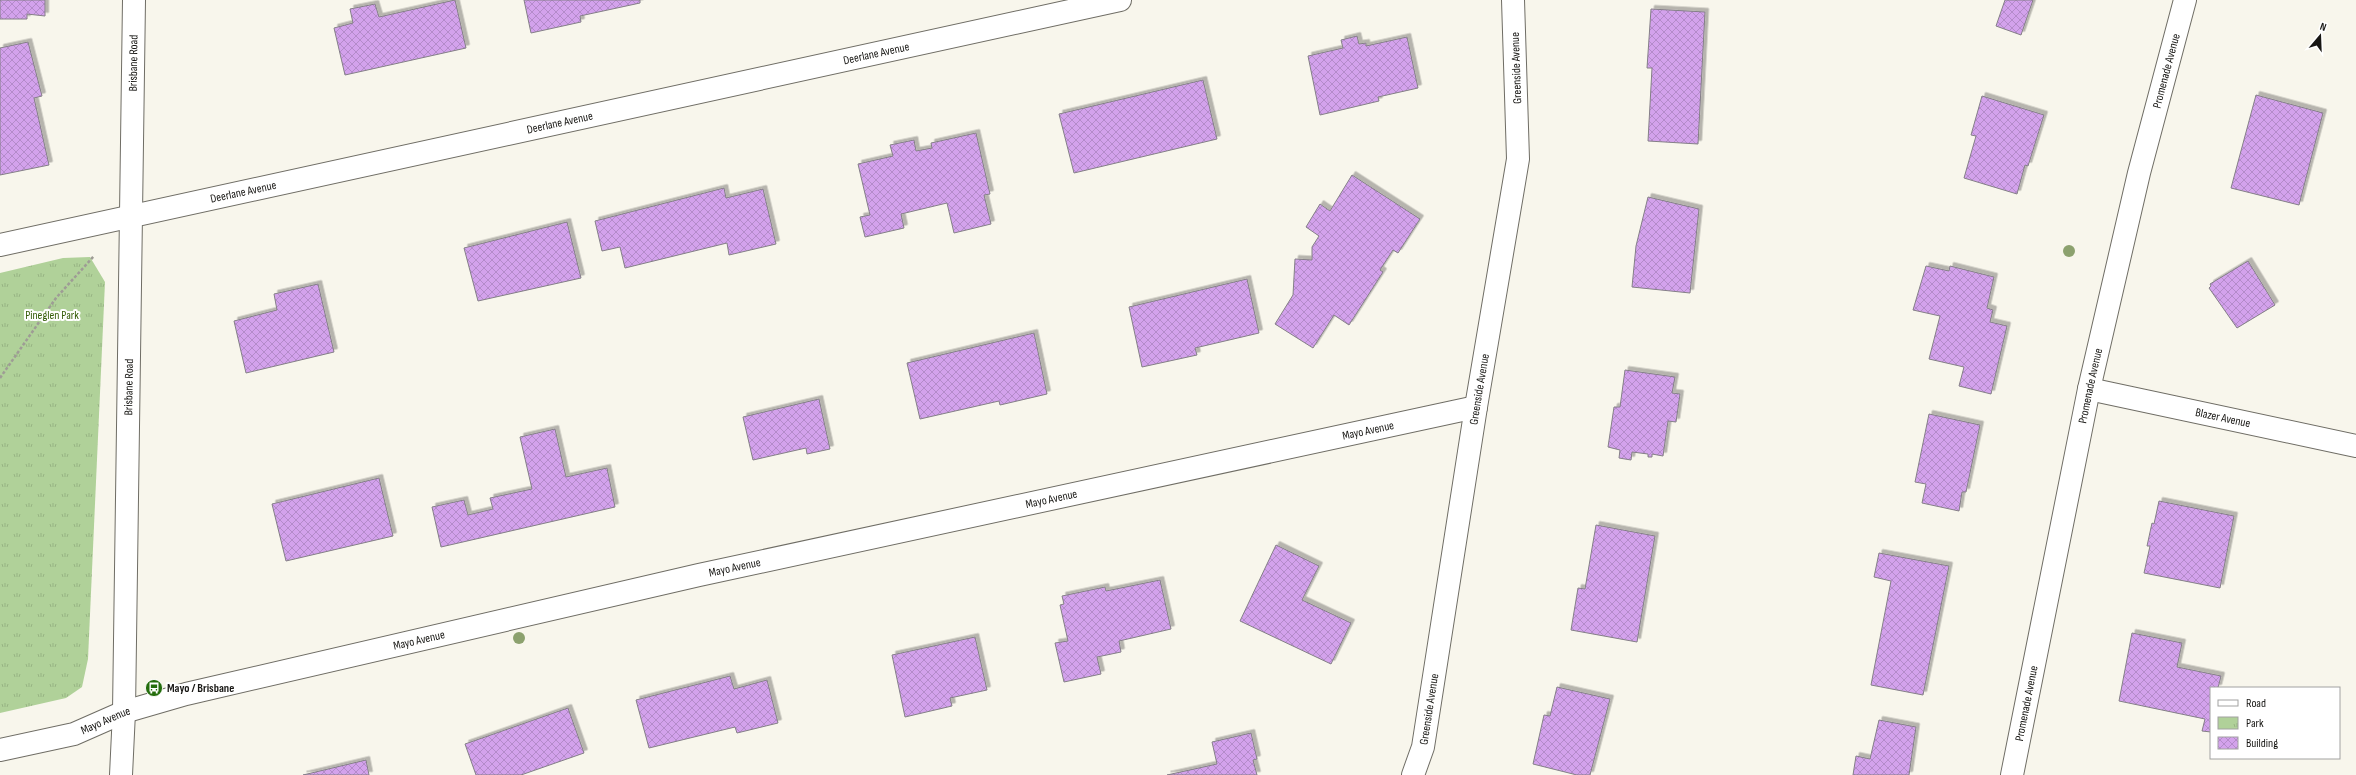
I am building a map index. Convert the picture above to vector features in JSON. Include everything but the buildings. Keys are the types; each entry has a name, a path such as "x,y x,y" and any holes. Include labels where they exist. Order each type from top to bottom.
{"street":[{"name":"Brisbane Road","path":"122,775 134,0"},
{"name":"Deerlane Avenue","path":"0,245 1120,0"},
{"name":"Greenside Avenue","path":"1413,775 1423,748 1476,408 1518,159 1513,0"},
{"name":"Promenade Avenue","path":"2012,775 2090,389 2139,173 2185,0"},
{"name":"Blazer Avenue","path":"2090,389 2356,446"},
{"name":"Mayo Avenue","path":"0,750 74,734 124,712 186,694 699,575 1476,408"}],"path":[{"path":"0,378 56,298 99,251"}],"green space":[{"name":"Pineglen Park","path":"90,257 105,282 88,659 82,687 66,698 0,713 0,273 63,258"}],"place":[{"name":"Mayo / Brisbane","path":"154,688"}]}
